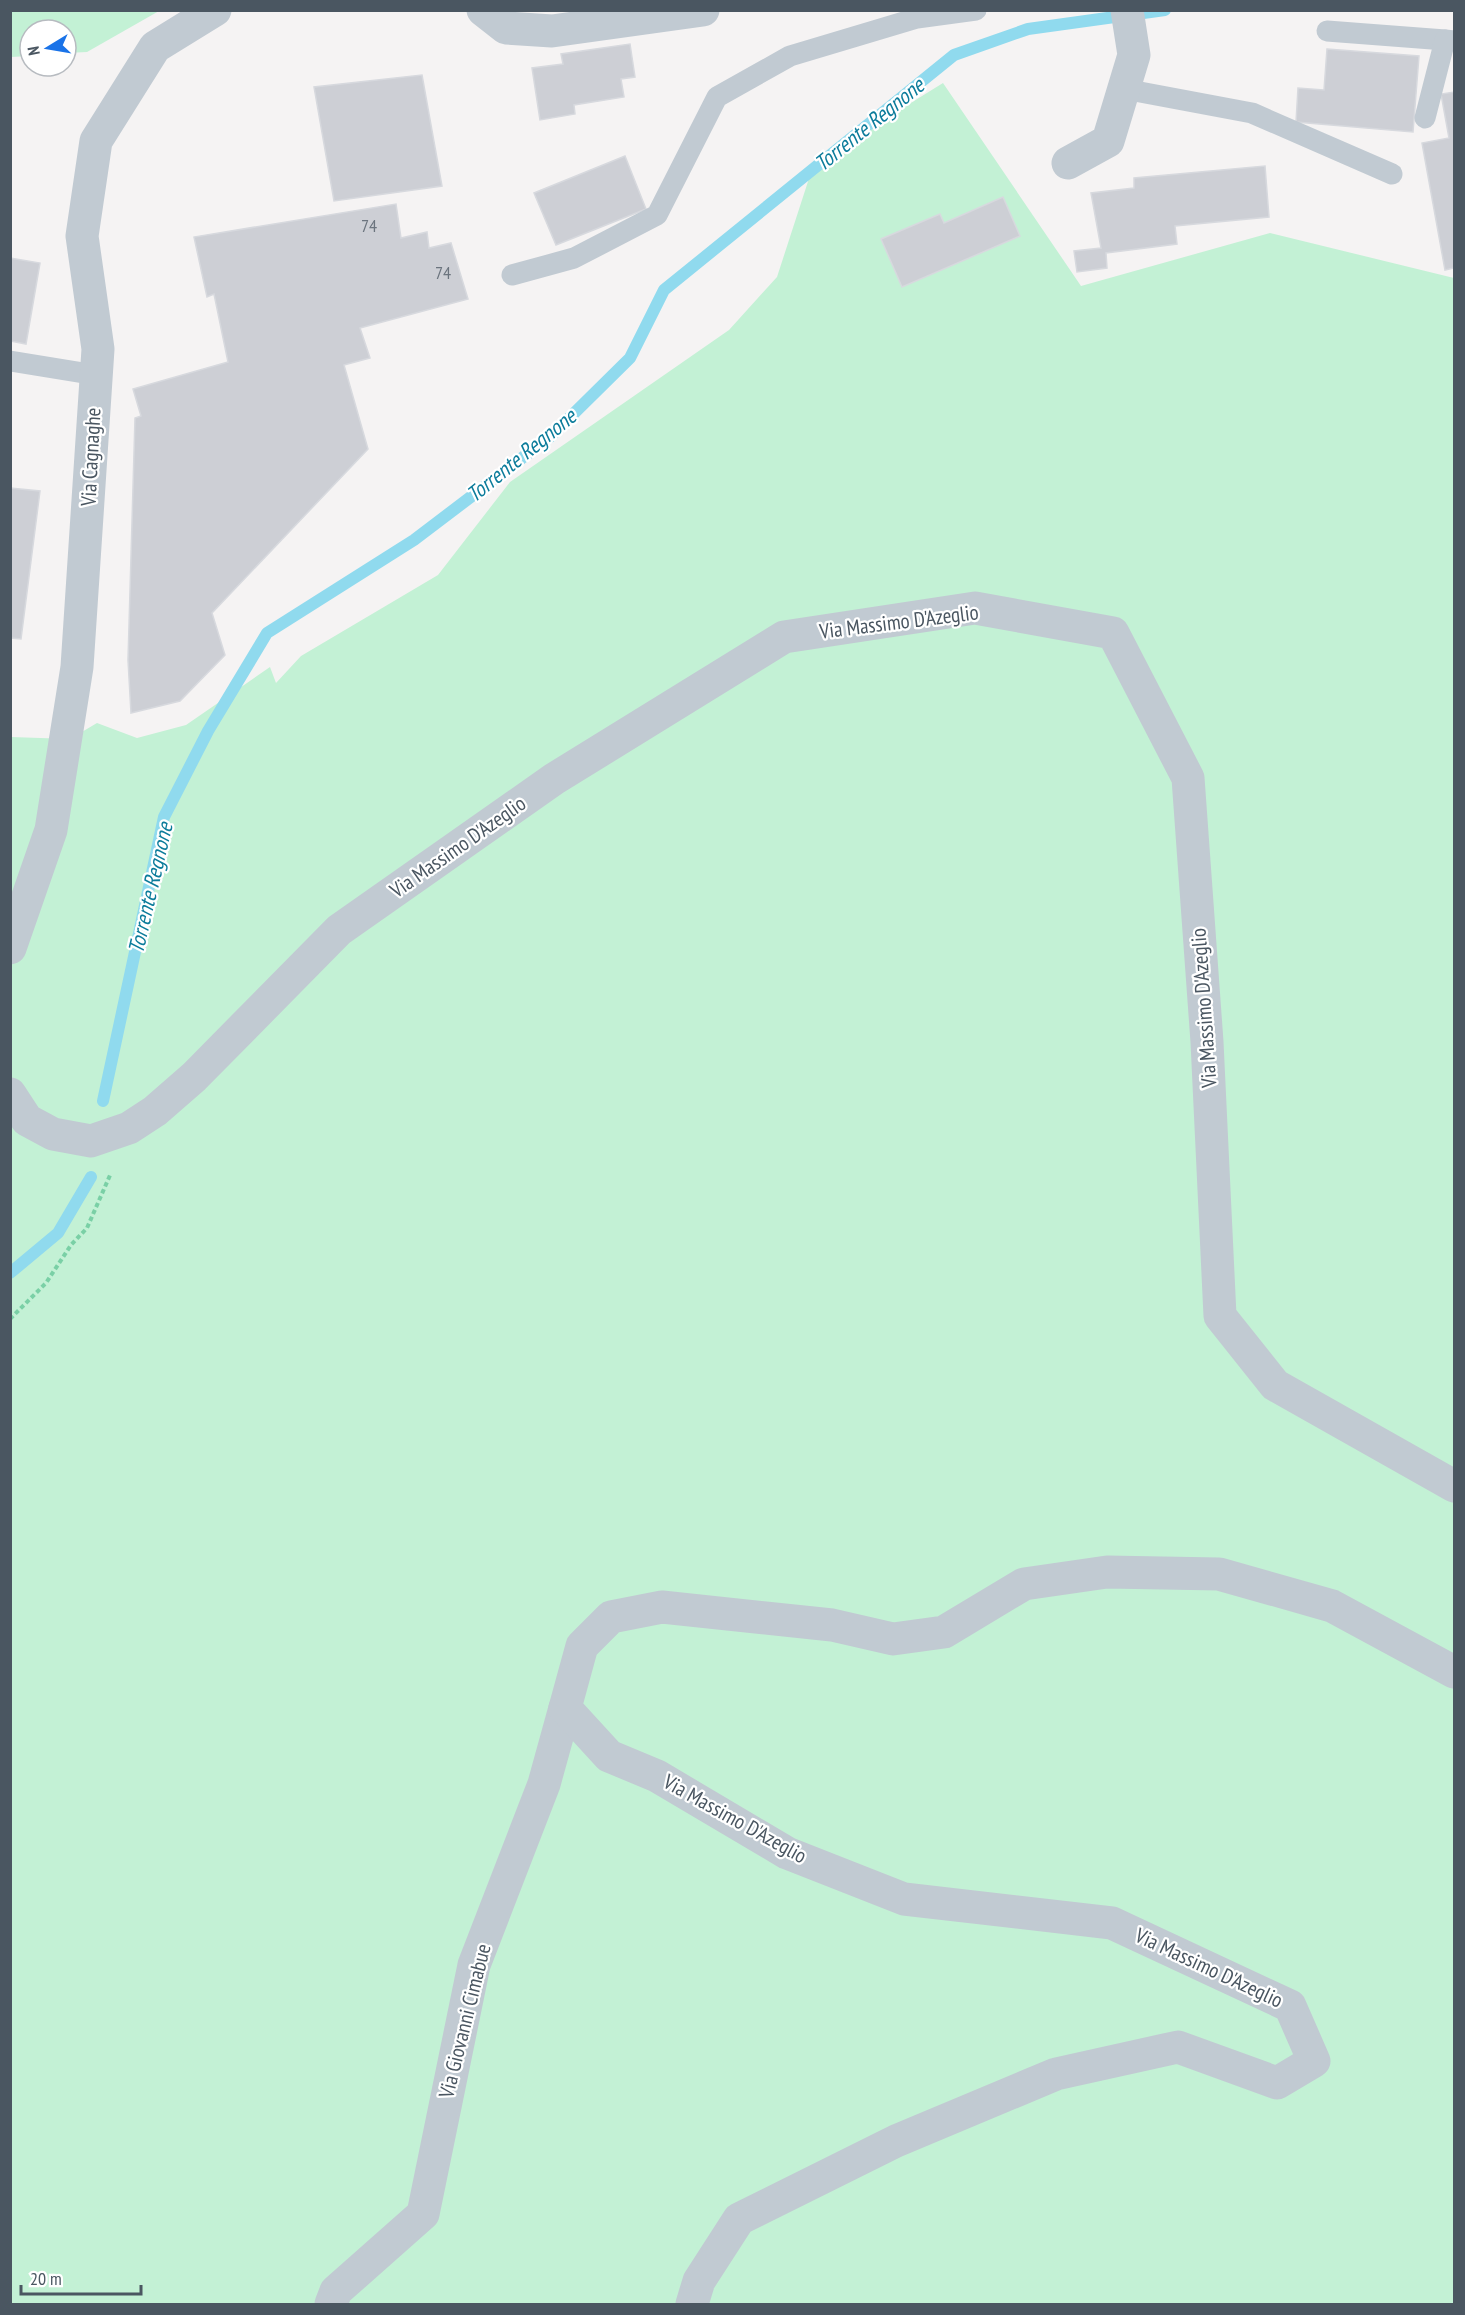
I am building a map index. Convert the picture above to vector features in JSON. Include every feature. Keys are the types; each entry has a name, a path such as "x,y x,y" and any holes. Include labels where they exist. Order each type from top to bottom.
{"street":[{"name":"Via Cagnaghe","path":"10,948 51,830 77,667 98,349 82,236 96,141 155,47 215,10"},
{"path":"483,10 506,28 552,31 703,10"},
{"path":"1068,163 1108,141 1134,55 1127,10"},
{"name":"Via Massimo D'Azeglio","path":"115,1132 129,1128 155,1111 194,1077 218,1049 339,930 554,779 784,637 975,608 1113,633 1188,778 1207,1042 1220,1316 1275,1385 1455,1486"},
{"path":"10,1095 27,1120 53,1134 91,1141 115,1132"},
{"path":"565,1708 582,1646 611,1617 662,1607 832,1625 892,1639 944,1632 1024,1584 1107,1572 1219,1574 1332,1606 1455,1672"},
{"name":"Via Massimo D'Azeglio","path":"565,1708 609,1756 657,1776 787,1853 904,1899 1112,1923 1290,2006 1314,2061 1277,2083 1178,2047 1056,2074 896,2141 740,2219 699,2281 692,2304"},
{"name":"Via Giovanni Cimabue","path":"331,2304 336,2291 423,2214 474,1965 544,1784 565,1708"}],"lane":[{"path":"512,275 574,258 657,215 717,98 726,92 790,56 917,18 976,10"},
{"path":"1327,32 1450,41 1425,118"},
{"path":"1124,90 1252,113 1392,174"},
{"path":"10,361 96,375"}],"path":[{"path":"10,1319 46,1283 71,1245 87,1228 115,1164 115,1132"}],"green space":[{"path":"11,10 159,10 87,52 78,52 78,18 18,18 18,57 11,57"},
{"path":"943,83 1081,286 1270,233 1454,278 1454,2304 11,2304 11,737 70,739 97,723 137,738 186,725 270,667 276,683 301,656 438,575 510,482 729,330 777,277 814,163"}],"building":[{"path":"630,44 635,77 621,79 624,97 574,105 575,114 540,120 532,68 563,64 561,54"},
{"path":"1327,49 1419,56 1413,132 1296,122 1298,88 1324,90"},
{"path":"422,75 442,186 334,201 314,87"},
{"path":"1454,92 1454,268 1445,270 1422,143 1449,138 1441,94"},
{"path":"625,156 646,209 556,245 534,193"},
{"path":"1265,166 1269,217 1175,226 1177,244 1106,253 1107,268 1077,272 1074,251 1101,248 1091,193 1134,188 1134,178"},
{"path":"1003,197 1020,236 902,287 881,239 940,214 944,223"},
{"path":"396,204 401,238 427,232 429,248 451,243 468,299 360,328 370,358 344,365 368,449 212,613 225,655 180,701 131,713 128,660 135,418 141,416 133,389 228,362 214,294 207,297 194,237"},
{"path":"10,258 40,263 26,344 10,341"},
{"path":"10,488 40,491 21,639 10,638"}],"waterway":[{"name":"Torrente Regnone","path":"103,1101 164,817 208,731 267,633 414,540 551,436 630,358 664,290 954,55 1028,29 1165,10"},
{"name":"Torrente Regnone","path":"10,1273 58,1233 91,1177"}]}
